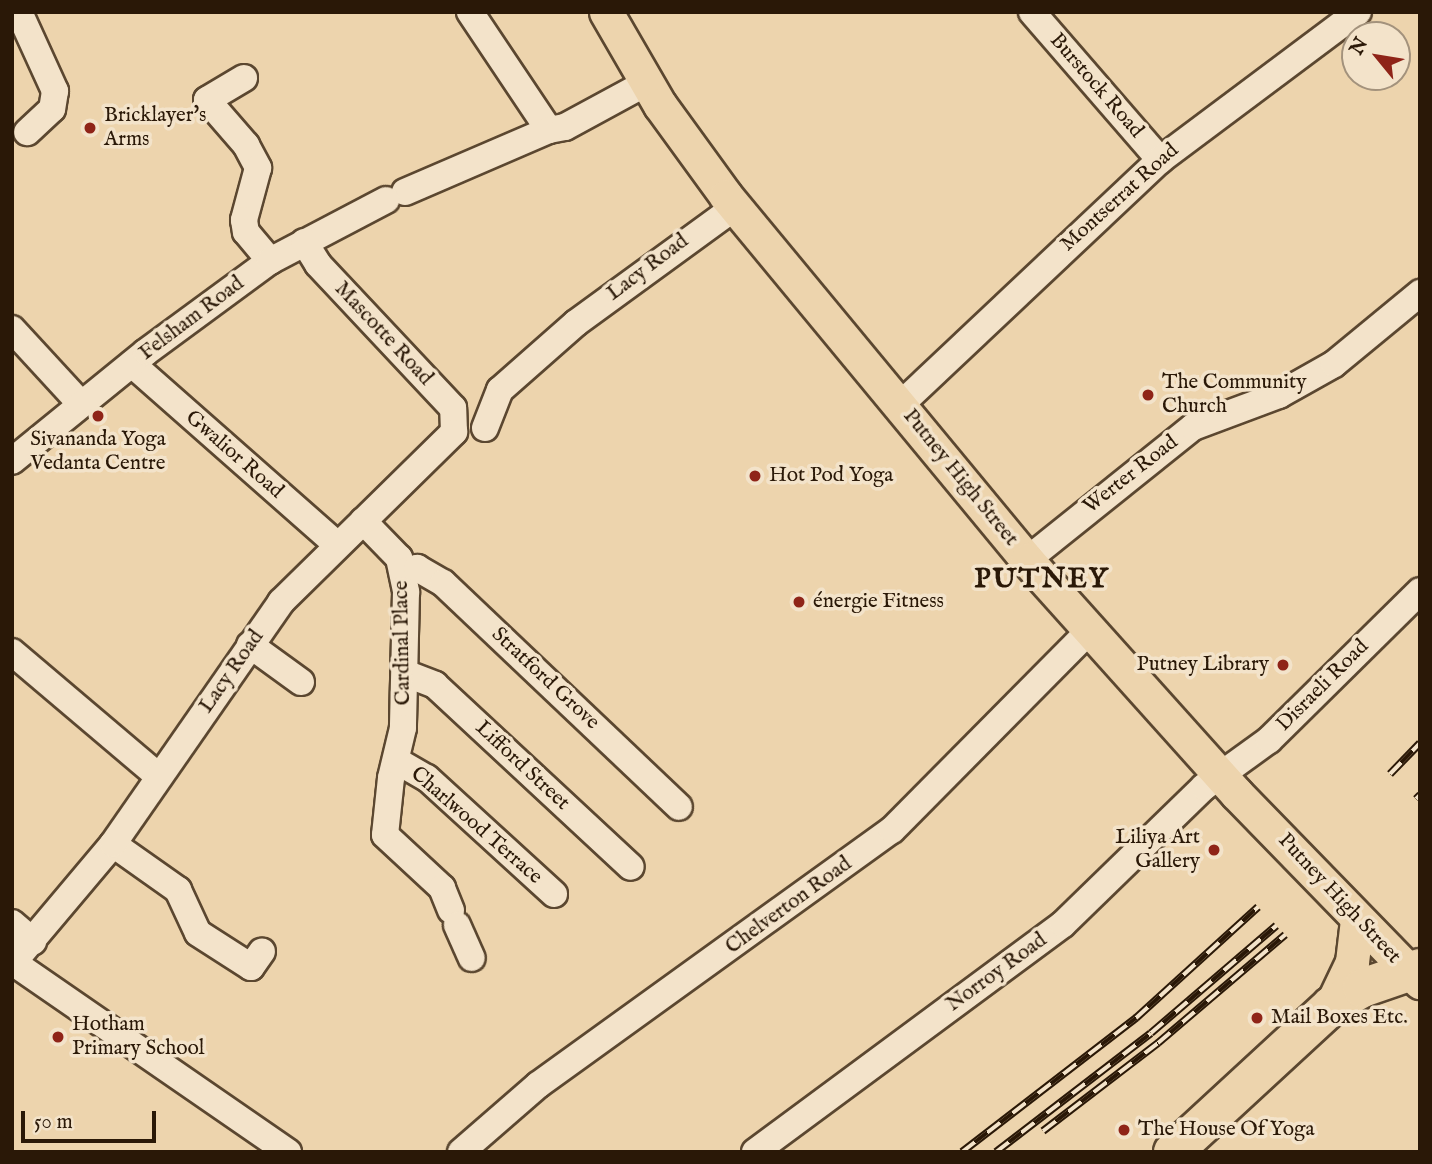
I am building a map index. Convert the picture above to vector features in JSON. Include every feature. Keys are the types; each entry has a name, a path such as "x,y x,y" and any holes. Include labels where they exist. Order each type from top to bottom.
{"highway":[{"path":"1174,1152 1331,1006 1362,988 1417,974"}],"main road":[{"name":"Putney High Street","path":"606,12 646,83 735,206 1027,560 1357,920 1417,974"},
{"path":"1331,1006 1352,962 1357,920"}],"street":[{"path":"19,12 55,91 52,108 27,132"},
{"path":"470,12 549,130"},
{"name":"Burstock Road","path":"1032,12 1160,160"},
{"name":"Montserrat Road","path":"900,405 1160,160 1356,13"},
{"path":"244,78 207,100 246,145 258,169 244,220 246,232 270,261"},
{"name":"Felsham Road","path":"12,461 132,364 270,261 396,196 549,130 565,127 646,83"},
{"name":"Lacy Road","path":"485,428 500,390 644,270 735,206"},
{"name":"Mascotte Road","path":"304,242 318,264 453,408 456,427"},
{"name":"Werter Road","path":"1027,560 1193,427 1279,395 1334,364 1420,293"},
{"path":"12,328 81,404"},
{"name":"Gwalior Road","path":"132,364 337,545"},
{"name":"Lacy Road","path":"13,963 113,844 281,603 337,545 447,442 456,427"},
{"name":"Cardinal Place","path":"363,521 393,548 402,572 407,674 385,835 442,888 472,958"},
{"name":"Stratford Grove","path":"402,572 417,568 443,583 679,807"},
{"name":"Disraeli Road","path":"1222,774 1269,740 1420,591"},
{"name":"Chelverton Road","path":"461,1152 538,1085 892,830 1090,630"},
{"path":"250,645 301,682"},
{"path":"12,652 159,776"},
{"name":"Lifford Street","path":"407,674 435,685 631,867"},
{"name":"Charlwood Terrace","path":"394,769 426,778 554,894"},
{"name":"Norroy Road","path":"755,1152 1063,924 1222,774"},
{"path":"113,844 177,890 198,933 251,967 262,951"},
{"path":"12,923 33,941"},
{"path":"13,963 288,1152"}],"railway":[{"path":"1390,774 1420,743"},
{"path":"1416,799 1420,795"},
{"path":"962,1152 1136,1018 1258,907"},
{"path":"996,1152 1151,1033 1276,926"},
{"path":"1043,1131 1158,1043 1285,935"}],"place":[{"name":"Bricklayer's Arms","path":"90,128"},
{"name":"The Community Church","path":"1148,395"},
{"name":"Sivananda Yoga Vedanta Centre","path":"98,416"},
{"name":"Hot Pod Yoga","path":"755,476"},
{"name":"énergie Fitness","path":"799,602"},
{"name":"Putney Library","path":"1283,665"},
{"name":"Liliya Art Gallery","path":"1214,850"},
{"name":"Mail Boxes Etc.","path":"1257,1018"},
{"name":"Hotham Primary School","path":"58,1037"},
{"name":"The House Of Yoga","path":"1124,1130"}],"district":[{"name":"PUTNEY","path":"1042,580"}]}
